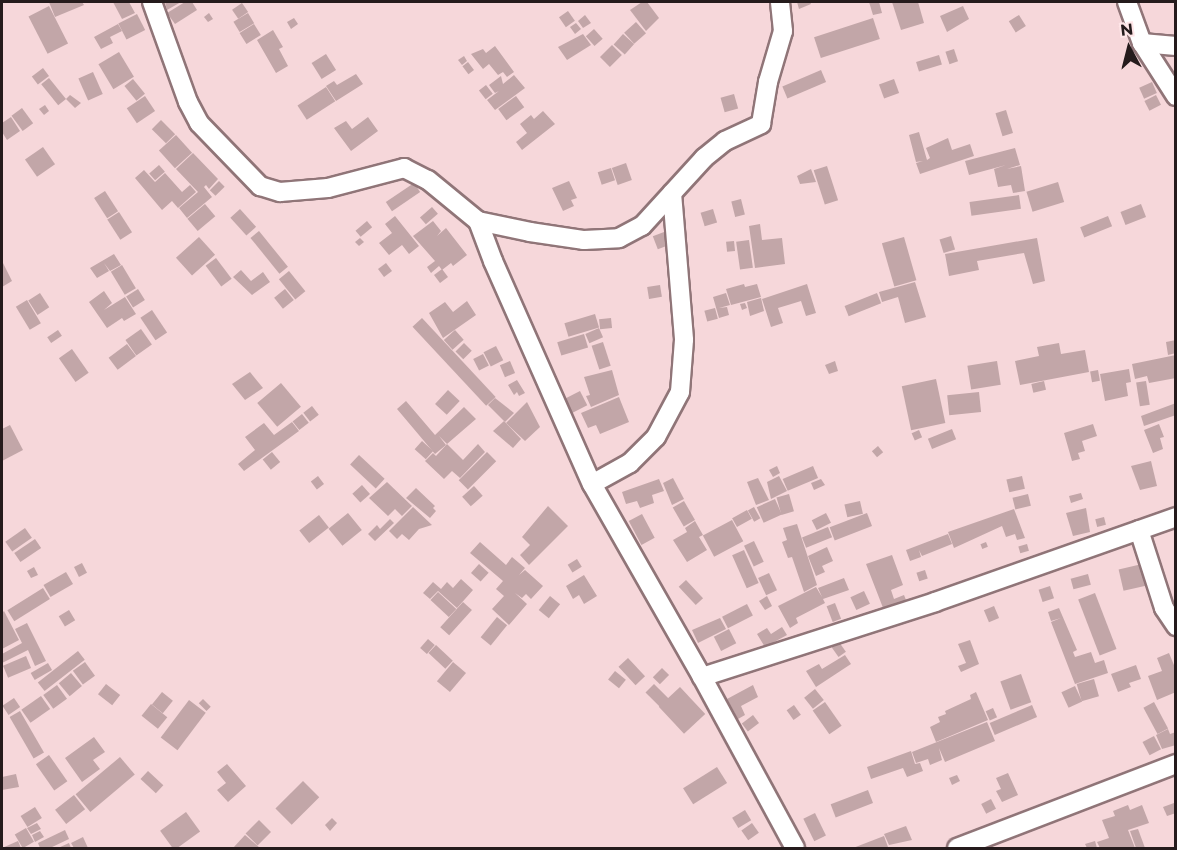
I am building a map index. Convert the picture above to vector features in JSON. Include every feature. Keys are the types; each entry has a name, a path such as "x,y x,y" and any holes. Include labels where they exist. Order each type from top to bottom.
{"street":[{"path":"152,2 188,102 199,123 260,186 280,192 328,188 404,168 428,180 478,220 530,232 584,240 619,237 642,226 684,176 718,147 761,124 768,82 783,31 780,2"},
{"path":"1126,2 1142,43 1176,96"},
{"path":"1142,43 1176,46"},
{"path":"592,484 630,463 656,437 680,392 684,340 672,193"},
{"path":"478,220 493,261 592,484 702,677 795,849"},
{"path":"702,677 935,602 1176,517"},
{"path":"1138,530 1164,608 1176,626"},
{"path":"957,849 1176,764"}],"building":[{"path":"49,2 82,2 84,5 55,17"},
{"path":"113,2 129,2 135,13 122,19"},
{"path":"165,2 181,2 167,10"},
{"path":"185,2 192,2 197,10 175,24 167,13"},
{"path":"642,2 647,2 659,18 646,31 630,10"},
{"path":"797,2 810,2 811,4 799,9"},
{"path":"869,2 879,2 882,13 873,15"},
{"path":"892,2 918,2 924,23 901,30"},
{"path":"242,3 248,12 238,19 232,10"},
{"path":"49,6 68,43 48,54 29,16"},
{"path":"963,6 969,19 947,32 940,16"},
{"path":"568,11 575,21 566,27 559,17"},
{"path":"209,13 213,19 208,22 204,17"},
{"path":"248,13 254,23 240,32 233,22"},
{"path":"137,14 145,30 126,40 118,24"},
{"path":"585,15 591,23 583,28 578,21"},
{"path":"1019,15 1026,26 1016,32 1009,21"},
{"path":"294,18 298,24 291,29 287,22"},
{"path":"873,18 880,39 821,58 814,37"},
{"path":"636,22 646,33 634,44 624,33"},
{"path":"576,23 581,29 575,34 570,27"},
{"path":"118,24 122,31 110,37 113,43 101,49 94,37"},
{"path":"254,24 261,35 246,44 240,33"},
{"path":"594,29 603,39 595,46 586,36"},
{"path":"273,30 283,47 279,49 288,66 276,73 257,40"},
{"path":"583,34 591,45 567,60 558,47"},
{"path":"623,34 634,44 625,54 614,44"},
{"path":"612,45 622,55 610,67 600,57"},
{"path":"495,46 514,72 507,77 503,72 498,75 489,64 483,69 471,54 483,49 486,53"},
{"path":"954,49 958,61 949,64 945,52"},
{"path":"119,52 134,77 113,89 98,64"},
{"path":"326,54 336,70 322,79 312,63"},
{"path":"939,55 942,65 919,72 916,62"},
{"path":"464,56 467,61 462,65 458,60"},
{"path":"468,62 474,70 468,74 462,66"},
{"path":"43,68 49,76 38,84 32,76"},
{"path":"821,70 826,82 787,98 782,86"},
{"path":"93,72 103,94 88,100 78,79"},
{"path":"356,74 363,84 336,101 326,86 334,81 337,85"},
{"path":"514,75 525,88 495,110 487,100 499,91 495,93 489,85 501,76 503,84"},
{"path":"49,78 66,99 58,105 41,84"},
{"path":"133,79 145,94 136,101 124,86"},
{"path":"894,79 899,93 884,99 879,84"},
{"path":"1152,82 1157,93 1144,99 1139,88"},
{"path":"486,85 493,94 486,99 479,91"},
{"path":"326,87 335,101 307,120 297,106"},
{"path":"734,94 738,108 725,112 721,98"},
{"path":"70,95 81,103 75,108 66,99"},
{"path":"1156,95 1161,105 1149,111 1144,101"},
{"path":"145,96 155,111 137,123 127,108"},
{"path":"516,96 524,107 506,120 498,109"},
{"path":"45,105 49,111 44,115 39,109"},
{"path":"22,108 33,123 23,131 11,116"},
{"path":"1006,110 1013,133 1002,136 995,113"},
{"path":"543,111 555,124 522,150 516,142 527,133 520,124 531,115 534,119"},
{"path":"11,117 20,131 7,140 2,132 2,123"},
{"path":"368,117 378,131 351,151 334,128 346,121 352,129"},
{"path":"161,120 175,134 166,143 152,129"},
{"path":"919,132 927,160 930,158 926,148 948,138 952,150 970,144 974,156 920,174 916,163 923,161 916,162 909,135"},
{"path":"176,135 192,153 175,168 159,150"},
{"path":"43,147 55,164 37,177 25,160"},
{"path":"1015,148 1020,165 1007,169 1021,166 1025,191 1013,193 1011,185 998,187 994,169 1006,165 969,175 965,161"},
{"path":"193,153 218,179 209,189 206,185 204,187 212,197 187,218 179,208 198,192 176,169"},
{"path":"626,163 632,180 618,185 612,168"},
{"path":"159,165 165,172 155,180 149,174"},
{"path":"827,166 838,200 825,205 814,170"},
{"path":"611,168 615,180 602,185 598,172"},
{"path":"811,169 816,182 800,184 797,176"},
{"path":"144,170 155,182 165,173 182,192 190,185 196,192 178,208 172,201 162,210 135,178"},
{"path":"219,181 225,187 215,196 210,190"},
{"path":"569,181 577,198 571,200 574,206 563,211 552,188"},
{"path":"1058,182 1064,202 1033,212 1026,192"},
{"path":"414,183 420,192 392,211 386,202"},
{"path":"105,191 118,211 107,218 94,198"},
{"path":"1019,195 1021,209 971,216 969,202"},
{"path":"741,199 745,215 735,217 731,201"},
{"path":"205,204 215,216 198,231 187,219"},
{"path":"1141,204 1146,217 1125,225 1120,212"},
{"path":"432,207 438,214 426,224 420,217"},
{"path":"240,209 256,227 246,236 230,218"},
{"path":"713,209 717,222 705,226 701,213"},
{"path":"119,212 132,232 120,240 107,220"},
{"path":"395,216 419,246 409,254 402,245 389,255 379,243 392,233 385,224"},
{"path":"1108,216 1112,226 1084,237 1080,227"},
{"path":"367,221 372,227 361,237 356,231"},
{"path":"433,221 441,231 437,236 446,228 467,255 453,266 451,263 442,270 439,266 431,273 427,267 435,261 413,236"},
{"path":"760,224 762,240 782,238 785,264 755,268 749,226"},
{"path":"259,231 288,267 279,274 250,238"},
{"path":"664,232 669,245 658,249 653,236"},
{"path":"951,236 955,249 944,253 940,240"},
{"path":"199,237 215,255 192,276 176,258"},
{"path":"904,237 916,280 894,287 882,243"},
{"path":"360,238 364,242 359,246 355,242"},
{"path":"1037,238 1045,281 1033,284 1024,253 977,261 979,270 949,276 945,254"},
{"path":"749,240 753,268 740,270 736,242"},
{"path":"734,241 735,251 727,252 726,242"},
{"path":"114,254 121,265 110,271 104,263 109,271 97,278 90,268"},
{"path":"216,258 232,279 221,287 206,266"},
{"path":"2,261 12,281 2,287"},
{"path":"386,263 392,271 384,277 378,269"},
{"path":"122,265 136,288 125,295 111,272"},
{"path":"442,269 448,277 440,283 434,275"},
{"path":"241,270 251,281 263,272 270,282 252,295 233,277"},
{"path":"289,271 305,291 295,299 279,279"},
{"path":"915,282 926,317 905,323 898,297 882,302 879,292"},
{"path":"744,284 745,287 757,284 761,297 731,305 726,289"},
{"path":"807,284 816,313 806,316 801,301 778,308 783,323 771,327 762,299"},
{"path":"660,285 662,297 649,299 647,287"},
{"path":"138,289 145,300 133,307 126,296"},
{"path":"285,289 294,300 283,309 274,298"},
{"path":"104,291 112,303 104,310 125,297 136,314 124,321 122,318 107,328 89,302"},
{"path":"40,293 49,307 38,315 28,301"},
{"path":"726,293 730,305 719,308 727,307 729,315 719,318 713,297"},
{"path":"877,293 881,303 849,316 845,306"},
{"path":"761,298 764,311 750,316 747,302"},
{"path":"27,300 41,323 30,330 16,307"},
{"path":"467,301 476,315 443,338 429,313 445,302 453,312"},
{"path":"745,303 747,308 742,310 740,304"},
{"path":"715,308 718,319 707,321 704,311"},
{"path":"152,310 167,332 155,340 140,318"},
{"path":"595,314 599,327 568,337 564,323"},
{"path":"422,318 496,397 486,406 412,327"},
{"path":"611,318 612,328 600,329 599,319"},
{"path":"599,328 603,337 589,343 585,334"},
{"path":"141,329 152,345 136,355 125,340"},
{"path":"58,330 62,336 51,343 47,337"},
{"path":"455,330 464,340 453,350 444,340"},
{"path":"584,334 588,347 561,356 557,342"},
{"path":"1176,340 1176,353 1168,355 1166,342"},
{"path":"603,342 611,366 599,369 592,346"},
{"path":"464,343 472,351 463,359 456,351"},
{"path":"1059,343 1061,354 1085,350 1089,372 1020,385 1015,361 1039,356 1037,347"},
{"path":"127,344 136,356 118,370 109,358"},
{"path":"496,346 503,360 491,367 484,352"},
{"path":"72,349 89,373 76,382 59,358"},
{"path":"483,354 489,366 479,371 473,359"},
{"path":"1176,355 1176,378 1149,383 1147,376 1135,379 1132,364"},
{"path":"510,361 515,373 505,377 500,365"},
{"path":"835,361 838,371 829,374 825,365"},
{"path":"997,361 1001,385 971,389 967,366"},
{"path":"1129,369 1131,382 1126,383 1128,396 1105,401 1100,374"},
{"path":"612,370 619,395 591,407 586,396 590,395 584,377"},
{"path":"1098,370 1100,381 1092,382 1090,371"},
{"path":"250,372 263,388 245,400 232,384"},
{"path":"936,379 945,423 911,430 902,386"},
{"path":"517,380 525,393 519,396 517,392 514,395 508,385"},
{"path":"1044,381 1046,390 1033,393 1031,384"},
{"path":"1146,381 1150,405 1140,406 1136,383"},
{"path":"281,383 301,407 277,427 257,403"},
{"path":"448,390 460,401 447,415 435,404"},
{"path":"580,391 587,405 572,413 565,399"},
{"path":"979,392 981,412 949,415 947,395"},
{"path":"619,397 629,422 600,434 596,425 588,428 581,413"},
{"path":"495,398 514,413 505,422 488,405"},
{"path":"406,401 435,435 464,407 476,419 447,444 439,436 446,445 435,454 397,409"},
{"path":"527,402 540,427 525,441 506,423"},
{"path":"1176,403 1176,415 1144,426 1141,416"},
{"path":"312,406 319,415 310,421 303,413"},
{"path":"302,414 309,423 299,430 293,421"},
{"path":"504,421 521,439 513,448 493,431"},
{"path":"292,422 299,431 244,471 238,464 255,450 245,437 264,423 274,435"},
{"path":"1093,424 1097,436 1082,441 1085,451 1078,453 1080,459 1072,461 1064,433"},
{"path":"1159,424 1164,437 1160,438 1163,449 1153,453 1144,430"},
{"path":"10,425 23,450 2,461 2,429"},
{"path":"952,429 956,439 932,449 928,439"},
{"path":"919,430 922,437 915,440 912,433"},
{"path":"422,441 433,451 426,459 415,449"},
{"path":"447,444 463,460 478,444 485,452 460,478 452,471 444,479 425,461 433,453 436,456"},
{"path":"878,446 883,452 877,457 872,451"},
{"path":"272,452 280,462 271,470 263,460"},
{"path":"487,452 496,461 468,489 459,480"},
{"path":"359,455 385,479 376,488 350,465"},
{"path":"1151,461 1157,486 1140,490 1131,466"},
{"path":"777,466 780,473 773,477 769,470"},
{"path":"813,466 818,478 788,491 783,479"},
{"path":"318,476 324,484 317,489 311,481"},
{"path":"779,476 787,491 771,499 767,482"},
{"path":"1022,476 1025,489 1009,492 1006,480"},
{"path":"673,478 684,499 672,505 663,483"},
{"path":"758,478 769,500 756,505 747,482"},
{"path":"659,479 664,491 652,495 654,503 640,508 637,501 626,504 622,492"},
{"path":"821,479 825,485 814,490 811,483"},
{"path":"387,482 412,506 402,516 395,509 388,516 369,498"},
{"path":"362,485 370,494 360,503 352,494"},
{"path":"474,486 483,496 471,506 462,497"},
{"path":"416,488 435,506 433,508 436,511 430,518 406,498"},
{"path":"1081,493 1083,499 1071,503 1069,496"},
{"path":"789,494 794,511 781,515 777,498"},
{"path":"1028,494 1031,506 1015,510 1012,498"},
{"path":"775,499 782,515 764,523 757,507"},
{"path":"684,501 695,520 684,527 673,507"},
{"path":"860,501 863,514 847,517 844,505"},
{"path":"548,506 568,526 529,565 520,555 530,545 522,537"},
{"path":"413,507 432,525 419,529 409,540 402,534 397,539 389,531"},
{"path":"754,507 760,518 754,522 748,510"},
{"path":"1086,508 1090,532 1073,536 1066,513"},
{"path":"1014,509 1025,538 1017,540 1015,534 1006,537 1002,526 954,548 948,532"},
{"path":"747,510 752,519 737,527 732,518"},
{"path":"348,513 362,530 342,546 329,529"},
{"path":"826,513 831,523 817,530 812,520"},
{"path":"867,513 872,526 835,540 830,527"},
{"path":"642,514 655,538 641,545 629,521"},
{"path":"319,515 329,528 309,543 299,530"},
{"path":"1104,517 1106,525 1097,527 1095,519"},
{"path":"390,519 394,523 375,541 368,534 377,525 380,529"},
{"path":"732,520 743,541 714,557 703,535"},
{"path":"695,521 703,535 699,537 707,550 687,562 673,540 687,532 685,528"},
{"path":"797,524 817,585 804,592 792,557 788,558 782,542 787,540 783,528"},
{"path":"828,527 832,537 806,548 802,537"},
{"path":"25,528 32,538 12,552 5,542"},
{"path":"948,534 952,544 922,556 919,550 921,557 910,561 906,550"},
{"path":"35,539 41,548 20,562 14,553"},
{"path":"754,541 764,562 754,566 744,546"},
{"path":"480,542 506,565 512,557 525,568 519,575 525,570 543,586 531,599 526,594 522,598 515,593 527,604 509,625 492,609 504,596 496,589 503,581 470,553"},
{"path":"986,542 988,547 982,549 980,544"},
{"path":"1027,544 1029,551 1020,553 1018,546"},
{"path":"827,547 833,561 822,566 825,572 816,576 808,556"},
{"path":"744,550 759,583 747,588 732,555"},
{"path":"892,555 903,585 891,590 894,599 904,595 908,605 885,613 866,564"},
{"path":"577,559 582,567 572,572 568,565"},
{"path":"82,563 87,573 79,577 74,567"},
{"path":"479,564 489,573 481,582 471,573"},
{"path":"1142,564 1147,585 1124,591 1119,569"},
{"path":"34,567 38,575 31,578 27,571"},
{"path":"925,570 928,579 919,581 916,573"},
{"path":"66,572 73,584 50,597 43,585"},
{"path":"769,573 777,590 766,595 758,578"},
{"path":"1088,574 1091,585 1073,589 1071,579"},
{"path":"584,575 597,596 584,604 579,595 573,599 566,586"},
{"path":"844,578 849,590 823,599 825,603 796,618 798,623 790,628 778,606 816,587 822,597 818,588"},
{"path":"461,579 473,590 457,608 438,591 430,599 423,593 433,582 441,589 447,582 453,588"},
{"path":"686,580 703,598 696,605 679,587"},
{"path":"1050,586 1054,598 1043,602 1039,590"},
{"path":"43,588 50,599 14,621 7,610"},
{"path":"864,591 870,604 856,610 850,597"},
{"path":"438,592 456,609 449,617 430,600"},
{"path":"1095,593 1117,649 1100,655 1078,599"},
{"path":"550,596 560,604 549,618 539,610"},
{"path":"767,596 772,606 765,610 759,601"},
{"path":"463,602 472,610 449,635 440,627"},
{"path":"835,603 841,619 833,622 827,606"},
{"path":"747,604 753,616 728,628 722,617"},
{"path":"994,606 999,618 989,622 984,610"},
{"path":"1059,608 1077,650 1073,652 1075,657 1091,652 1095,663 1104,660 1108,673 1075,684 1051,622 1061,618 1051,621 1048,612"},
{"path":"69,610 75,620 65,626 59,616"},
{"path":"4,611 19,640 2,649 2,613"},
{"path":"497,617 507,625 491,645 481,637"},
{"path":"720,618 726,629 698,643 692,630"},
{"path":"27,623 46,661 35,666 28,650 2,663 2,654 22,643 15,629"},
{"path":"782,627 787,635 765,647 757,634 767,628 771,634"},
{"path":"729,629 736,643 721,651 714,637"},
{"path":"428,639 435,645 427,654 420,648"},
{"path":"970,640 979,664 961,672 958,666 966,663 958,644"},
{"path":"839,642 846,652 839,657 832,647"},
{"path":"436,645 453,661 445,669 428,653"},
{"path":"78,651 85,660 45,691 38,682"},
{"path":"1169,653 1176,670 1176,692 1157,700 1148,676 1162,671 1157,658"},
{"path":"845,655 851,664 816,687 806,671 819,664 822,669"},
{"path":"26,656 31,668 8,678 3,666"},
{"path":"628,658 645,676 636,685 618,667"},
{"path":"85,662 95,676 83,685 73,671"},
{"path":"453,662 466,673 450,692 437,681"},
{"path":"48,663 52,670 35,680 31,673"},
{"path":"1136,665 1141,679 1129,683 1131,687 1118,692 1111,674"},
{"path":"662,668 669,675 660,684 653,677"},
{"path":"615,671 626,680 619,688 608,680"},
{"path":"71,673 82,686 70,696 59,683"},
{"path":"1021,674 1031,702 1011,710 1000,682"},
{"path":"1094,679 1099,696 1082,701 1077,684"},
{"path":"106,684 120,695 112,705 98,694"},
{"path":"654,684 669,699 660,707 646,692"},
{"path":"57,685 67,699 53,709 43,695"},
{"path":"753,685 758,697 741,706 745,715 738,719 727,699"},
{"path":"1075,686 1082,701 1069,708 1061,692"},
{"path":"680,687 705,714 684,734 659,707"},
{"path":"815,689 824,700 813,709 804,698"},
{"path":"162,692 173,701 163,713 152,704"},
{"path":"976,692 988,720 936,742 930,727 940,722 938,717 946,714 945,711 971,699 970,695"},
{"path":"41,696 50,709 31,723 21,710"},
{"path":"14,698 20,707 9,715 2,706"},
{"path":"203,699 211,707 207,711 199,703"},
{"path":"189,700 206,713 177,750 161,738"},
{"path":"825,702 842,726 829,734 813,711"},
{"path":"1154,702 1168,728 1157,734 1143,708"},
{"path":"151,704 167,717 158,729 142,716"},
{"path":"794,705 801,715 794,720 787,710"},
{"path":"1032,705 1037,717 995,735 990,723"},
{"path":"993,708 997,717 990,720 986,711"},
{"path":"20,711 44,753 34,759 10,717"},
{"path":"753,715 759,723 748,731 742,723"},
{"path":"987,722 995,741 945,762 939,748 942,760 930,765 928,759 916,763 912,752"},
{"path":"1168,729 1170,734 1176,732 1176,745 1162,749 1156,735"},
{"path":"1154,736 1161,749 1150,755 1143,742"},
{"path":"94,737 105,752 93,760 100,769 82,782 65,758"},
{"path":"911,751 915,764 920,763 923,771 907,777 903,768 871,779 867,767"},
{"path":"49,755 67,781 54,790 36,764"},
{"path":"120,757 135,775 90,812 76,794"},
{"path":"227,764 246,786 228,802 217,790 226,783 217,772"},
{"path":"717,767 727,783 693,804 683,788"},
{"path":"148,771 163,785 156,793 140,779"},
{"path":"1008,773 1018,795 1002,802 996,791 1001,789 996,778"},
{"path":"16,774 19,787 2,790 2,777"},
{"path":"957,775 960,781 952,785 949,778"},
{"path":"303,781 319,797 292,825 275,809"},
{"path":"868,790 873,803 836,817 831,804"},
{"path":"74,795 85,809 66,824 55,810"},
{"path":"991,799 996,809 986,814 981,804"},
{"path":"1174,803 1176,813 1167,816 1163,807"},
{"path":"1128,805 1130,810 1142,805 1149,823 1128,830 1135,848 1100,848 1097,842 1109,838 1102,820 1115,816 1113,811"},
{"path":"35,807 42,818 27,827 21,816"},
{"path":"745,810 751,820 738,828 732,818"},
{"path":"186,812 200,831 177,848 173,848 160,831"},
{"path":"815,813 826,835 814,841 803,819"},
{"path":"332,818 337,823 330,831 325,825"},
{"path":"259,820 271,832 258,845 246,833"},
{"path":"37,823 41,829 31,834 27,828"},
{"path":"752,823 759,833 748,840 741,830"},
{"path":"906,826 912,840 889,845 884,834"},
{"path":"26,828 34,842 23,848 15,834"},
{"path":"1138,829 1145,848 1136,848 1130,831"},
{"path":"65,830 69,839 50,848 40,848 38,843"},
{"path":"40,831 44,837 35,842 32,835"},
{"path":"245,835 260,848 233,848"},
{"path":"884,836 888,847 853,848"},
{"path":"83,837 88,848 74,848 71,843"},
{"path":"18,841 21,848 2,848"},
{"path":"1095,841 1097,848 1087,848 1085,844"},
{"path":"69,843 71,848 58,848"}]}
